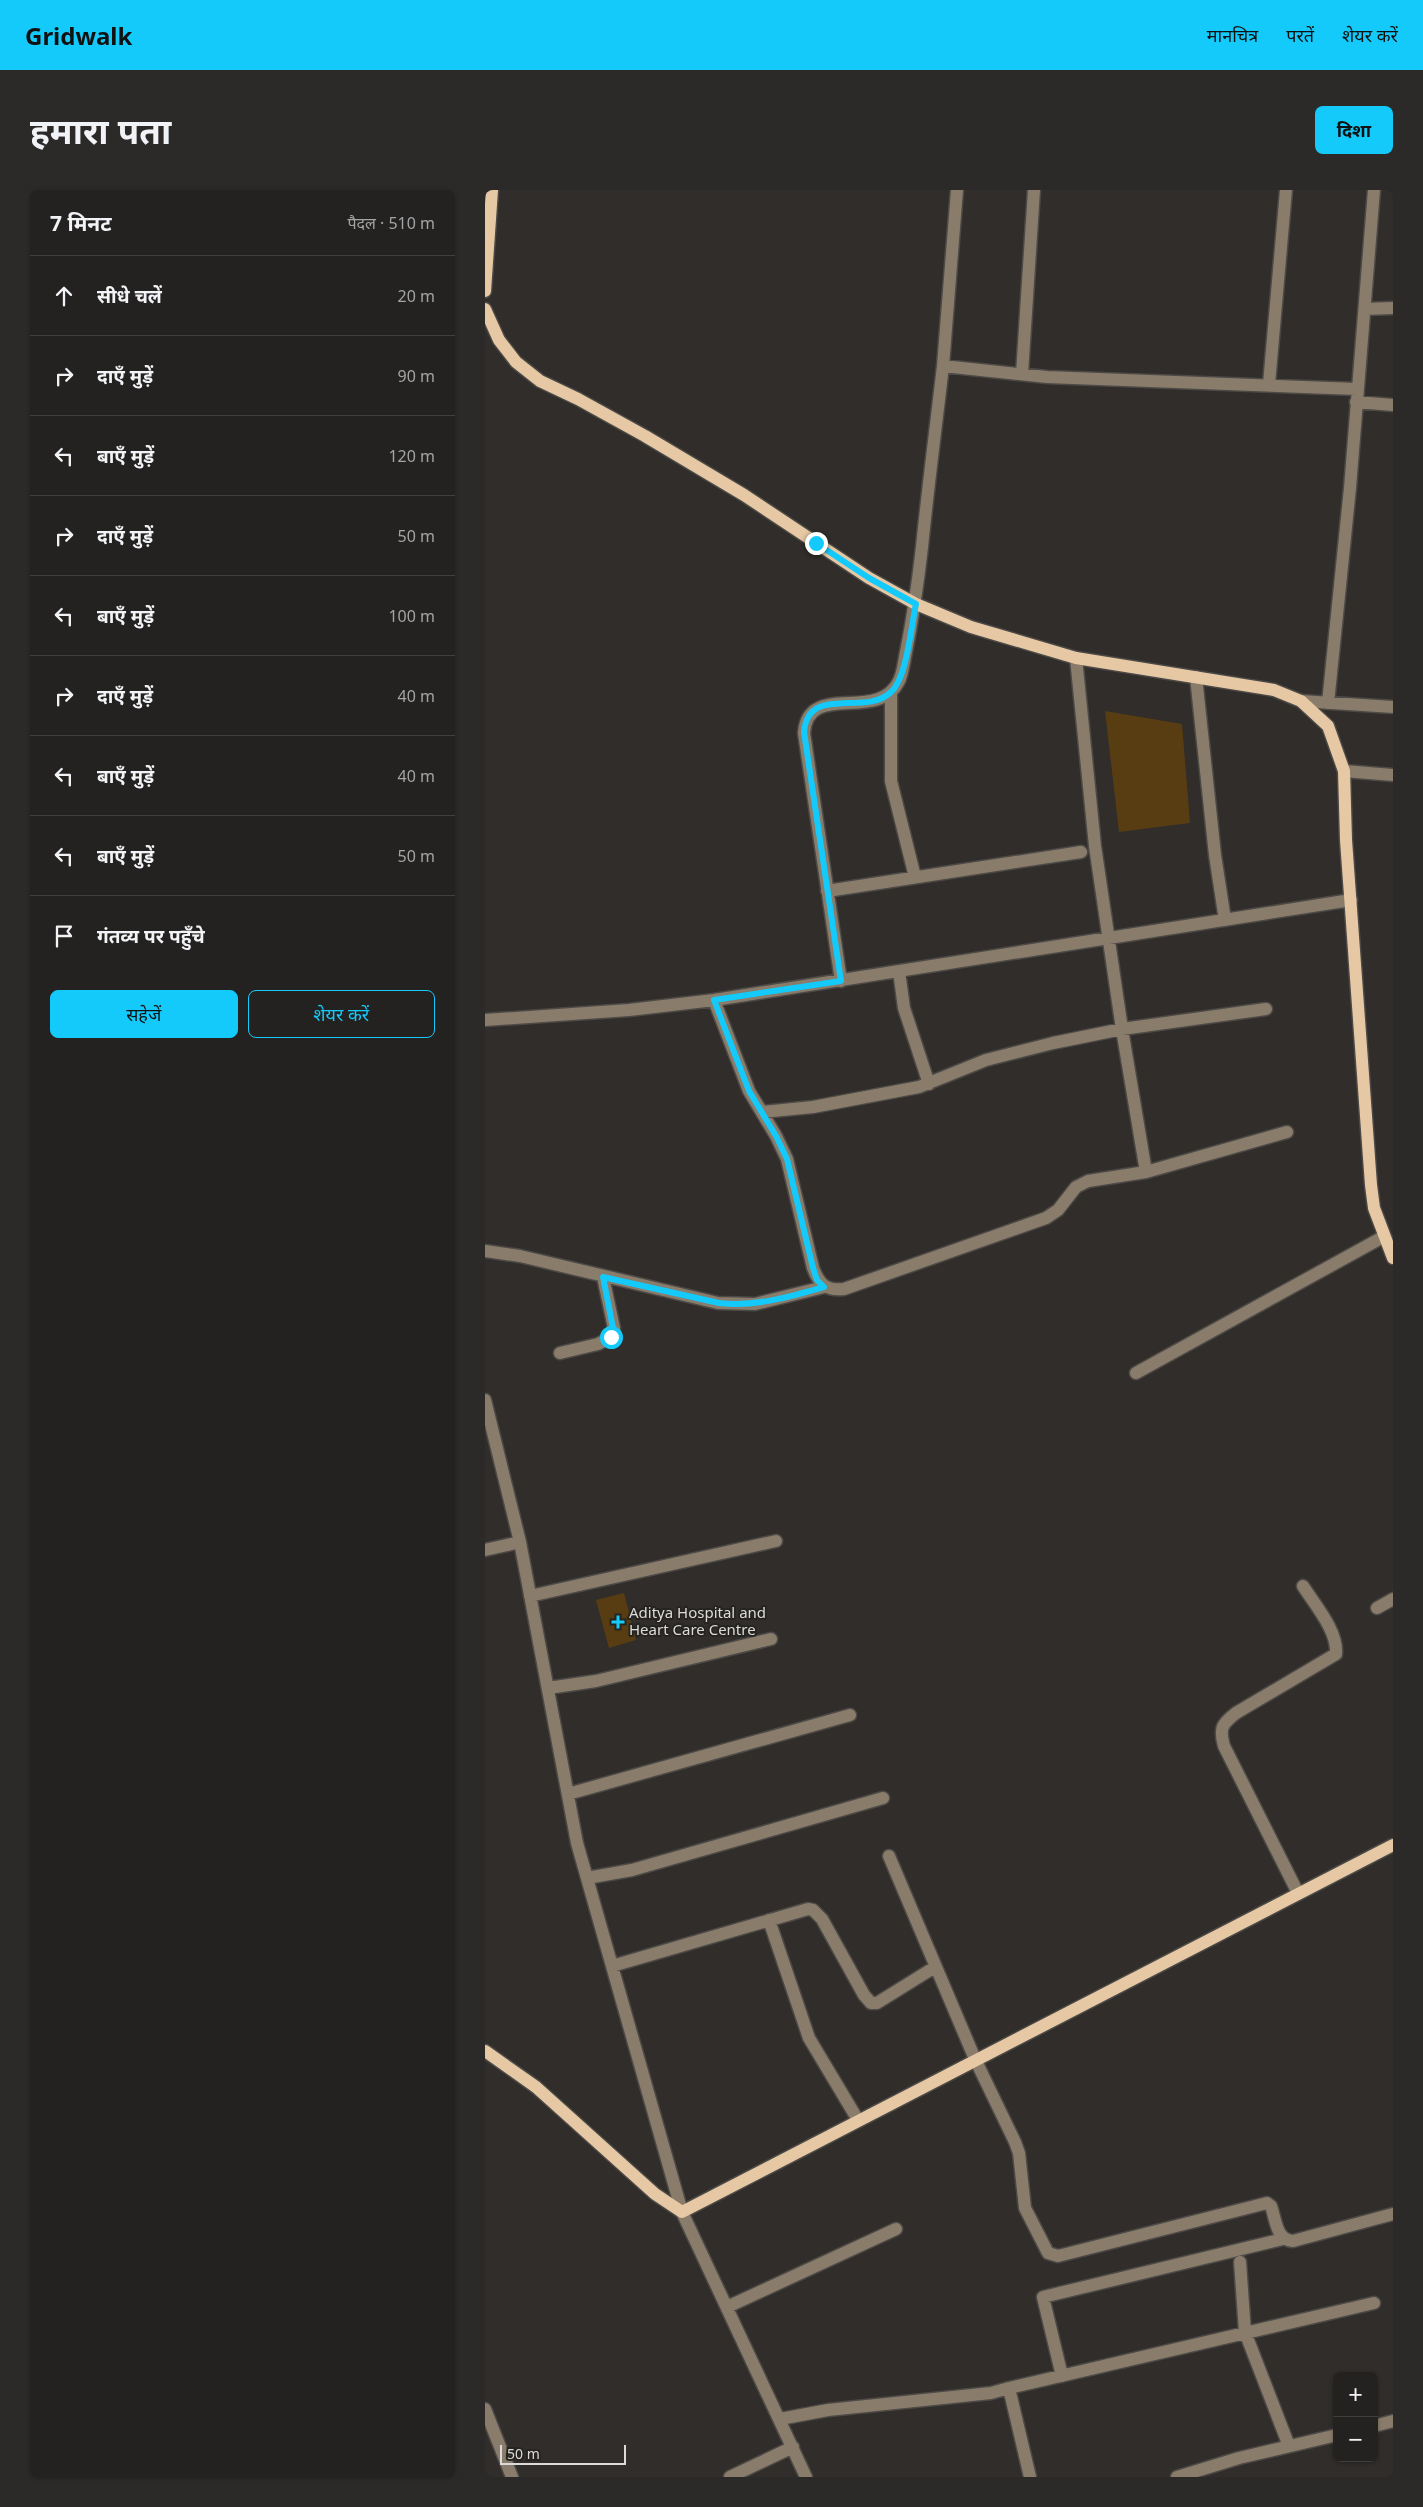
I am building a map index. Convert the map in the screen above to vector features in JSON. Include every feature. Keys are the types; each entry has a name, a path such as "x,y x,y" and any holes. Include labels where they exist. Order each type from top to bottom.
{"main road":[{"path":"485,291 491,193"},
{"path":"485,309 499,340 516,362 540,381 578,399 653,441 744,495 869,578 916,604 971,627 1076,658 1274,690 1301,701 1328,726 1344,771 1346,840 1371,1185 1374,1208 1383,1237 1393,1258"},
{"path":"485,2051 536,2087 655,2194 682,2212 1393,1844"}],"street":[{"path":"841,981 804,732 805,722 808,713 818,706 877,701 891,693 900,681 916,604 943,366 957,190"},
{"path":"1022,374 1033,190"},
{"path":"1269,384 1286,190"},
{"path":"1328,703 1375,190"},
{"path":"1365,309 1393,308"},
{"path":"943,366 1110,380 1269,384 1357,395 1393,405"},
{"path":"1076,658 1095,846 1122,1029 1146,1172"},
{"path":"1196,677 1215,855 1225,920"},
{"path":"891,693 891,781 915,877"},
{"path":"1301,701 1393,706"},
{"path":"1344,771 1393,775"},
{"path":"827,891 1081,852"},
{"path":"485,1020 629,1010 714,1000 1351,900"},
{"path":"899,972 904,1008 929,1084"},
{"path":"714,1000 749,1091 787,1159 817,1280 824,1287 832,1291 844,1289 1046,1218 1057,1210 1076,1187 1088,1181 1146,1172 1287,1132"},
{"path":"762,1112 832,1104 929,1084 986,1060 1122,1029 1265,1009"},
{"path":"1136,1373 1383,1237"},
{"path":"485,1251 520,1256 603,1277 719,1303 736,1305 776,1300 824,1287"},
{"path":"561,1353 598,1344 611,1337 613,1328 603,1277"},
{"path":"485,1400 520,1542 577,1843 682,2212 806,2477"},
{"path":"531,1596 776,1541"},
{"path":"485,1550 520,1542"},
{"path":"1297,1893 1224,1746 1221,1733 1225,1722 1236,1713 1336,1654 1337,1645 1303,1586"},
{"path":"1377,1608 1393,1599"},
{"path":"548,1688 596,1681 771,1639"},
{"path":"568,1794 850,1715"},
{"path":"587,1878 631,1870 883,1798"},
{"path":"889,1856 975,2059 1015,2142 1025,2208 1047,2253 1059,2256 1267,2203 1271,2206 1283,2239"},
{"path":"612,1966 808,1909 819,1914 864,1995 871,2003 877,2003 935,1967"},
{"path":"769,1920 809,2038 858,2120"},
{"path":"1062,2376 1043,2298 1283,2239 1293,2241 1393,2214"},
{"path":"727,2307 896,2229"},
{"path":"1240,2262 1245,2332 1289,2446"},
{"path":"780,2419 828,2410 991,2393 1374,2303"},
{"path":"1009,2388 1030,2477"},
{"path":"485,2409 512,2477"},
{"path":"1378,2425 1393,2421"},
{"path":"1177,2477 1333,2436"},
{"path":"730,2477 793,2447"}],"building":[{"path":"1105,711 1182,724 1190,823 1119,832"},
{"path":"624,1593 636,1640 609,1648 596,1600"}],"place":[{"name":"Aditya Hospital and Heart Care Centre","path":"618,1622"}],"route":[{"path":"611,1337 613,1328 603,1277 719,1303 736,1305 776,1300 824,1287 817,1280 813,1268 787,1159 776,1136 749,1091 714,1000 841,981 804,732 805,722 808,713 818,706 877,701 891,693 900,681 916,604 869,578 816,543"}]}
